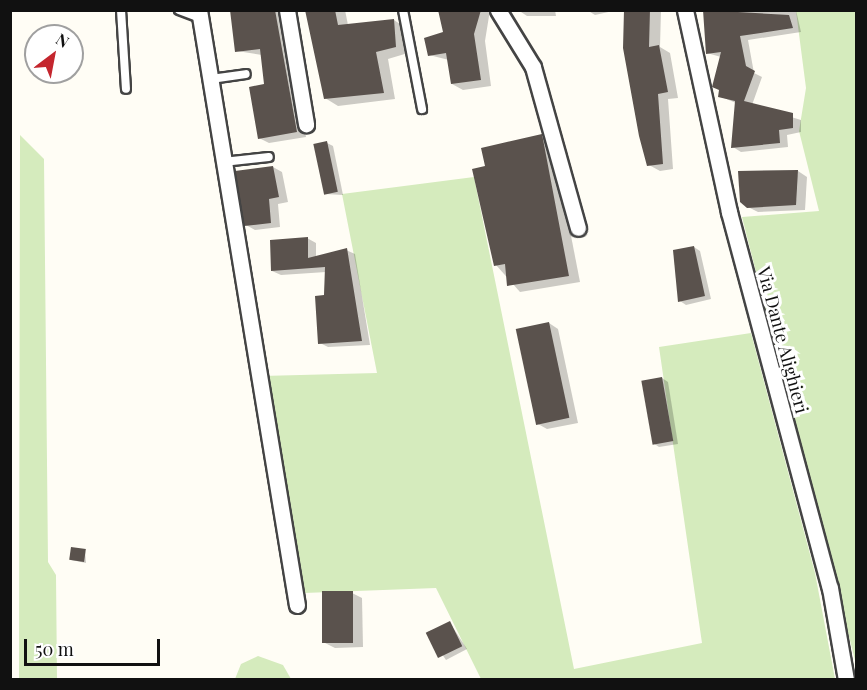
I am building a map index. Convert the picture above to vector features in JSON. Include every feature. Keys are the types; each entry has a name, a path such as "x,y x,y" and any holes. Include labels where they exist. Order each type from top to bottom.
{"street":[{"path":"286,10 306,124"},
{"path":"498,10 533,67 578,228"},
{"name":"Via Dante Alighieri","path":"685,10 729,212 830,588 846,680"},
{"path":"200,14 297,605"}],"lane":[{"path":"121,10 126,89"},
{"path":"178,10 200,14"},
{"path":"403,10 422,109"},
{"path":"211,79 246,74"},
{"path":"223,162 269,157"}],"green space":[{"path":"796,11 856,11 856,664 742,217 819,211 799,131 806,88"},
{"path":"20,135 44,159 48,562 56,575 57,679 19,679"},
{"path":"474,177 574,669 702,643 659,347 751,333 815,573 835,679 481,679 436,588 304,593 262,376 377,373 342,194"},
{"path":"258,656 283,665 291,679 235,679 241,664"}],"building":[{"path":"230,10 275,10 297,132 258,139 249,87 264,84 260,49 235,52"},
{"path":"305,10 335,10 338,25 394,19 396,47 376,52 384,93 324,99"},
{"path":"438,10 481,10 474,34 481,80 451,84 446,53 428,56 424,38 443,32"},
{"path":"624,10 650,10 649,47 659,45 668,92 658,94 663,164 647,166 639,136 623,48"},
{"path":"703,10 789,15 793,28 740,36 746,66 755,71 744,101 793,113 793,128 779,130 780,143 731,148 735,101 718,97 719,90 712,87 721,52 706,54"},
{"path":"542,134 569,276 507,286 505,264 494,266 472,169 485,166 481,148"},
{"path":"327,141 338,192 324,195 313,144"},
{"path":"273,166 279,197 269,199 271,223 244,226 235,171"},
{"path":"798,170 796,205 747,208 740,202 738,171"},
{"path":"308,237 308,258 347,248 362,341 318,344 315,296 324,295 325,267 271,271 270,240"},
{"path":"694,246 705,296 678,302 673,250"},
{"path":"549,322 569,418 536,425 516,329"},
{"path":"662,377 673,441 653,445 641,381"},
{"path":"71,547 86,549 84,562 69,560"},
{"path":"322,591 353,591 353,643 322,643"},
{"path":"450,621 462,646 438,658 426,633"}]}
